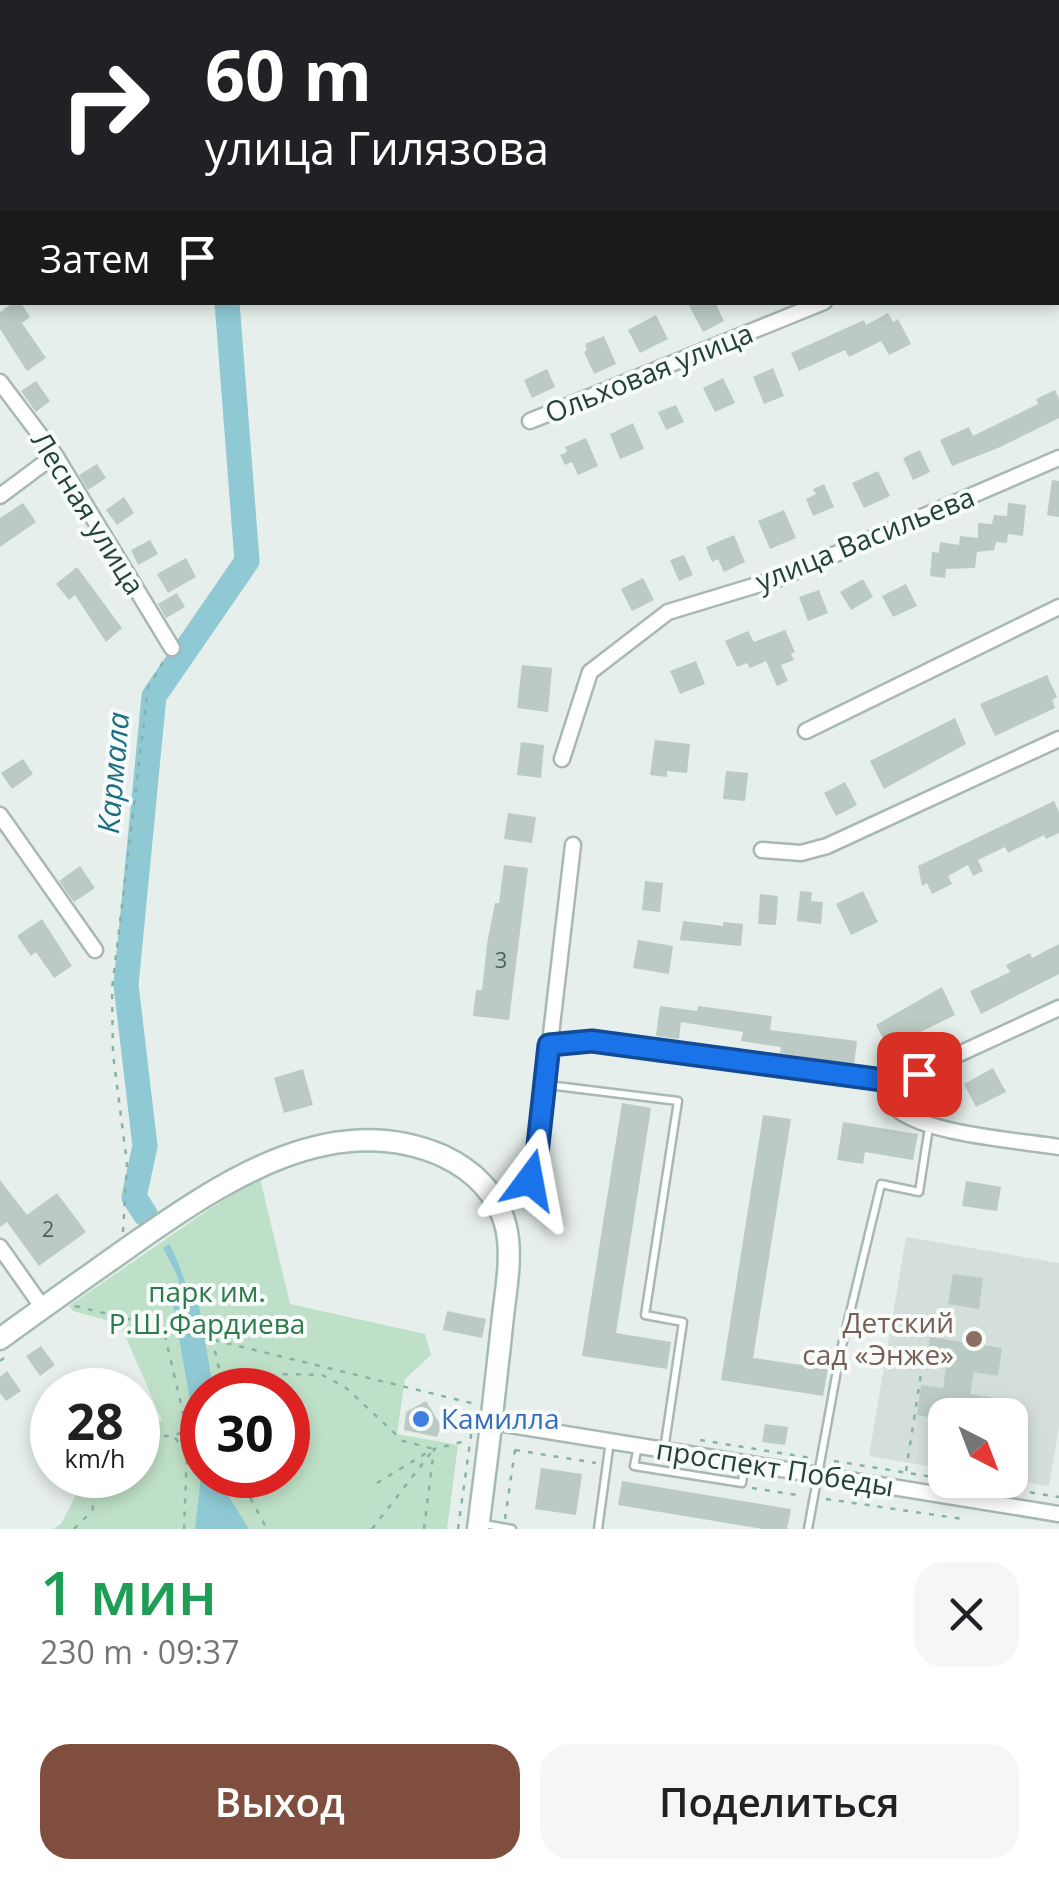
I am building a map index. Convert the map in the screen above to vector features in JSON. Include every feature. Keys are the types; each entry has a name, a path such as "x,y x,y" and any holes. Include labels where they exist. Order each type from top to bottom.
{"street":[{"name":"Ольховая улица","path":"530,421 817,305"},
{"name":"Лесная улица","path":"0,382 55,456 172,648"},
{"path":"0,496 55,456"},
{"name":"улица Васильева","path":"562,759 590,672 668,612 780,578 1059,458"},
{"path":"806,731 1059,607"},
{"path":"762,850 801,853 827,846 1059,739"},
{"path":"0,815 94,950"},
{"path":"496,1200 535,1172 573,844"},
{"path":"549,1045 592,1041 898,1082 1059,1008"},
{"path":"898,1082 895,1108 908,1119 929,1126 1059,1147"},
{"path":"0,1339 126,1242 247,1172 284,1156 315,1146 378,1141 410,1145 459,1164 496,1200 507,1231 509,1255 471,1527"},
{"path":"0,1247 42,1308"},
{"name":"проспект Победы","path":"486,1417 638,1446 665,1442 746,1463 818,1467 1059,1514"}],"lane":[{"path":"547,1085 678,1101 646,1315 684,1322 665,1442"},
{"path":"808,1529 818,1467 881,1184 919,1192 929,1126"},
{"path":"598,1529 610,1442"},
{"path":"638,1446 634,1466 742,1482 746,1463"},
{"path":"471,1527 508,1528"}],"path":[{"path":"126,1242 127,1163 114,1054 112,989 148,688 172,648"},
{"path":"76,1307 212,1337 486,1417 470,1440 471,1527"},
{"path":"162,1326 180,1404"},
{"path":"212,1337 219,1368"},
{"path":"906,1472 921,1374"},
{"path":"310,1375 322,1375 346,1387 403,1441 434,1448"},
{"path":"508,1528 518,1426"},
{"path":"160,1436 180,1434"},
{"path":"174,1437 180,1444"},
{"path":"377,1483 434,1448 470,1440"},
{"path":"665,1442 818,1467 928,1476"},
{"path":"372,1529 434,1448"},
{"path":"424,1529 434,1448"},
{"path":"1028,1492 1059,1497"},
{"path":"74,1529 92,1511 95,1498"},
{"path":"184,1529 185,1498"},
{"path":"250,1498 267,1529"}],"shaded area":[{"name":"Детский сад «Энже»","path":"906,1237 1059,1263 1059,1426 1049,1486 1028,1483 1028,1398 928,1398 928,1466 869,1456"}],"green space":[{"name":"парк им. Р.Ш.Фардиева","path":"260,1178 290,1304 425,1334 431,1355 405,1379 397,1434 458,1445 447,1529 53,1529 61,1524 74,1498 160,1498 160,1368 139,1368 120,1324 73,1311 69,1306"}],"water":[{"path":"169,1244 179,1266 192,1322 189,1345 199,1352 203,1368 191,1368 178,1277 163,1248"},
{"path":"199,1498 230,1498 249,1529 195,1529"}],"building":[{"path":"10,305 22,305 30,317 22,323 46,358 27,371 0,329 0,312"},
{"path":"689,305 716,305 724,321 703,332"},
{"path":"888,313 893,322 898,319 911,344 889,355 881,341 849,357 845,350 799,371 791,353"},
{"path":"656,315 668,339 640,353 628,330"},
{"path":"604,336 616,364 594,374 584,352 585,344"},
{"path":"773,368 784,396 764,404 753,377"},
{"path":"547,369 555,387 532,398 524,380"},
{"path":"723,378 735,403 715,412 703,388"},
{"path":"36,381 50,401 36,412 21,391"},
{"path":"1055,390 1059,418 952,466 940,440 969,427 973,436 1038,404 1036,399"},
{"path":"676,405 684,422 666,430 658,412"},
{"path":"633,423 644,449 620,459 610,434"},
{"path":"586,438 598,466 578,475 572,462 565,465 560,455 567,452 565,447"},
{"path":"920,450 930,472 913,480 903,458"},
{"path":"97,464 106,478 88,490 79,475"},
{"path":"878,471 890,496 864,508 852,483"},
{"path":"1052,480 1059,481 1059,517 1047,515"},
{"path":"824,484 834,507 813,516 806,499 816,494 813,489"},
{"path":"124,497 134,513 117,525 106,510"},
{"path":"23,503 36,522 0,547 0,518"},
{"path":"1008,503 1026,505 1023,536 1008,534 1007,543 996,542 994,550 977,552 975,568 946,569 945,578 930,576 932,552 939,553 940,542 959,545 960,536 978,538 978,523 992,524 994,515 1007,516"},
{"path":"784,510 796,538 770,549 758,521"},
{"path":"734,535 745,562 724,572 718,559 712,562 706,547"},
{"path":"150,540 158,554 138,565 131,550"},
{"path":"684,555 693,575 679,581 670,560"},
{"path":"186,558 196,577 168,593 157,574"},
{"path":"77,567 122,628 106,642 75,595 69,600 56,584"},
{"path":"643,578 654,600 632,611 621,589"},
{"path":"863,579 873,597 851,610 840,592"},
{"path":"906,584 917,606 893,617 882,596"},
{"path":"819,590 828,613 808,621 799,597"},
{"path":"177,593 185,607 166,618 158,604"},
{"path":"785,630 795,652 791,654 794,660 781,665 788,681 777,686 766,661 750,668 747,663 737,667 725,641 748,631 754,642"},
{"path":"696,661 705,684 680,694 670,671"},
{"path":"522,665 552,668 548,712 517,708"},
{"path":"1047,675 1057,697 1052,700 1055,708 995,736 980,704"},
{"path":"955,718 966,744 884,789 870,761"},
{"path":"655,740 690,744 687,773 667,771 667,777 650,775"},
{"path":"521,742 544,745 541,778 517,775"},
{"path":"23,759 33,774 12,789 1,773"},
{"path":"726,771 748,773 745,801 723,799"},
{"path":"845,782 857,805 836,816 824,793"},
{"path":"1054,801 1059,812 1059,833 1046,839 1044,835 1008,853 1005,847 978,860 983,871 973,876 968,865 948,876 952,884 932,894 927,883 922,886 918,866"},
{"path":"508,813 536,817 532,843 504,839"},
{"path":"504,865 528,868 509,1020 473,1016 476,990 482,990 487,944 495,903 499,903"},
{"path":"80,866 95,888 74,902 59,881"},
{"path":"645,881 663,883 660,912 642,910"},
{"path":"800,891 812,892 811,901 823,902 821,924 797,921"},
{"path":"863,891 878,922 851,935 836,904"},
{"path":"760,894 778,896 776,925 758,924"},
{"path":"42,919 72,966 54,978 36,952 31,956 17,936"},
{"path":"683,921 743,924 741,946 680,940"},
{"path":"638,940 673,946 669,974 633,968"},
{"path":"1059,944 1059,974 981,1014 970,991 1010,972 1006,965 1030,953 1032,958"},
{"path":"942,987 955,1015 888,1048 876,1025"},
{"path":"660,1006 697,1011 698,1006 772,1016 770,1030 857,1041 854,1065 780,1053 781,1047 741,1041 743,1032 681,1022 679,1039 656,1036"},
{"path":"993,1068 1006,1092 976,1107 964,1084"},
{"path":"303,1069 313,1105 284,1113 274,1078"},
{"path":"622,1103 651,1108 616,1333 671,1342 667,1369 582,1356"},
{"path":"763,1115 791,1119 753,1358 828,1369 823,1396 721,1380"},
{"path":"843,1122 918,1134 913,1160 865,1152 863,1164 837,1160"},
{"path":"0,1180 27,1215 57,1193 86,1232 39,1266 7,1222 0,1227"},
{"path":"966,1181 1001,1187 997,1211 962,1206"},
{"path":"953,1274 983,1278 979,1309 948,1304"},
{"path":"447,1311 486,1319 482,1338 443,1330"},
{"path":"930,1337 1002,1348 998,1376 974,1372 970,1394 995,1398 928,1398 928,1417 917,1415 921,1385 943,1388 946,1367 926,1364"},
{"path":"41,1346 55,1365 34,1368 26,1356"},
{"path":"7,1371 21,1391 6,1401 0,1393 0,1377"},
{"name":"Камилла","path":"426,1401 441,1426 437,1437 404,1430 406,1412"},
{"path":"765,1424 788,1427 785,1445 762,1442"},
{"path":"541,1468 582,1474 576,1515 535,1509"},
{"path":"622,1481 791,1509 787,1529 763,1529 618,1505"}],"waterway":[{"name":"Кармала","path":"145,1214 134,1197 145,1146 126,985 154,696 247,561 227,305"},
{"name":"Кармала","path":"186,1305 197,1368"}],"place":[{"name":"Детский сад «Энже»","path":"974,1339"},
{"name":"Камилла","path":"421,1419"}],"route":[{"path":"530,1180 535,1172 549,1045 592,1041 898,1082 919,1074"}]}
